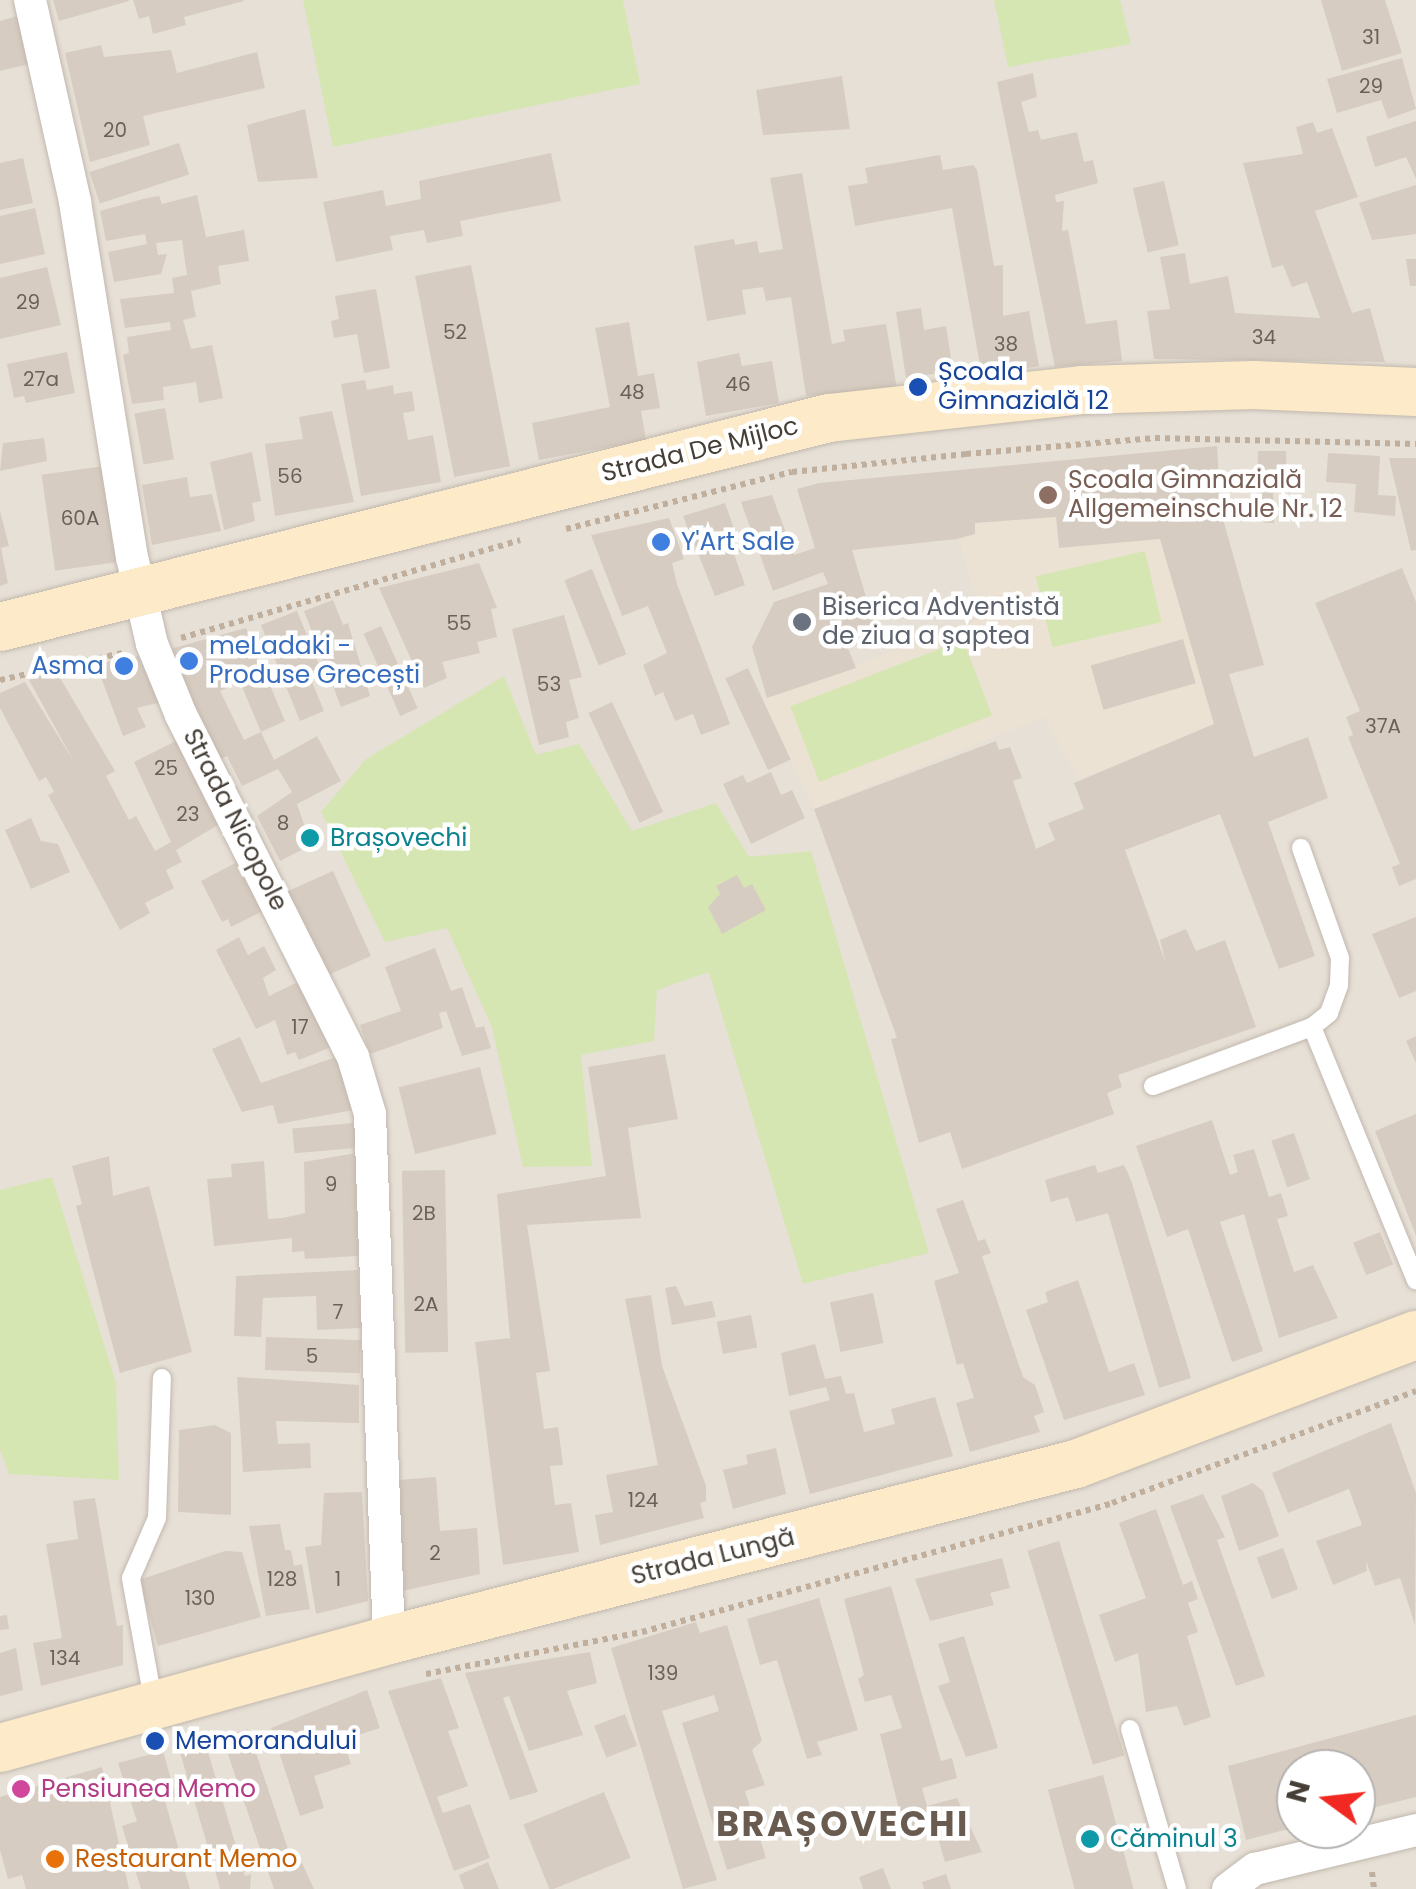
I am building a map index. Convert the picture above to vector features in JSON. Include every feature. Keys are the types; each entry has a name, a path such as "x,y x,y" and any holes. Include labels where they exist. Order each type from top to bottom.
{"main road":[{"name":"Strada De Mijloc","path":"0,627 829,418 1083,390 1254,385 1416,392"},
{"name":"Strada Lungă","path":"0,1748 154,1706 398,1659 1076,1464 1416,1335"}],"street":[{"name":"Strada Nicopole","path":"30,0 75,202 138,593 152,644 181,715 353,1057 370,1114 398,1659"},
{"path":"1228,1889 1255,1870 1416,1830"}],"lane":[{"path":"1154,1086 1312,1027 1329,1013 1340,986 1340,958 1301,848"},
{"path":"1312,1027 1416,1280"},
{"path":"154,1706 131,1578 157,1518 162,1378"},
{"path":"1130,1729 1177,1889"}],"path":[{"path":"549,533 792,472 966,454 1155,438 1416,444"},
{"path":"0,680 152,644 530,537"},
{"path":"398,1659 642,1632 1112,1504 1416,1391"}],"shaded area":[{"path":"0,0 1416,0 1416,1889 0,1889"},
{"path":"1142,453 1214,724 1079,780 1044,717 814,809 762,700 982,618 939,472"}],"green space":[{"path":"303,0 623,0 640,84 333,147"},
{"path":"994,0 1120,0 1131,44 1008,67"},
{"path":"1145,551 1161,622 1052,647 1036,576"},
{"path":"963,640 992,716 819,782 790,706"},
{"path":"504,676 536,755 579,744 632,831 716,803 749,857 811,851 929,1253 803,1284 709,972 657,990 654,1041 581,1055 592,1166 523,1167 492,1027 447,928 385,942 321,812 366,759"},
{"path":"52,1177 116,1383 119,1480 9,1474 0,1450 0,1190"}],"building":[{"path":"53,0 129,0 129,1 59,21"},
{"path":"133,0 244,1 184,17 186,25 153,34 149,16 139,19"},
{"path":"1321,0 1385,0 1402,53 1342,71"},
{"path":"17,16 29,64 0,71 0,21"},
{"path":"101,45 104,57 171,50 177,73 257,52 265,88 143,116 150,145 90,162 65,53"},
{"path":"1402,58 1416,109 1388,119 1381,100 1337,113 1327,79"},
{"path":"1033,73 1037,97 1021,102 1029,132 1038,130 1041,140 1077,132 1084,162 1093,160 1098,183 1055,195 1056,202 1064,201 1062,231 1068,230 1086,324 1117,320 1122,361 1055,367 997,82"},
{"path":"842,76 850,129 763,135 756,90"},
{"path":"305,109 318,178 258,182 247,125"},
{"path":"1416,121 1416,179 1406,157 1375,167 1366,137"},
{"path":"1313,122 1317,133 1332,128 1358,197 1315,211 1352,313 1370,308 1385,362 1154,359 1147,311 1170,309 1160,257 1185,253 1190,284 1228,276 1235,313 1320,318 1307,282 1292,287 1283,265 1272,268 1243,163 1303,154 1296,127"},
{"path":"179,143 189,174 100,203 90,172"},
{"path":"551,153 561,201 460,221 463,236 427,243 424,230 390,236 393,250 336,262 323,202 383,190 386,206 421,199 419,181"},
{"path":"940,155 943,170 973,165 977,170 994,266 1003,265 1003,316 1029,311 1039,366 982,376 952,208 855,226 848,186 868,183 865,168"},
{"path":"23,158 33,203 0,210 0,163"},
{"path":"802,173 832,344 845,341 843,330 886,324 897,389 806,396 791,297 766,301 763,287 742,290 746,314 707,321 694,246 734,239 735,245 757,241 759,253 783,249 770,178"},
{"path":"1164,181 1179,245 1148,253 1133,188"},
{"path":"1416,185 1416,234 1372,240 1359,203"},
{"path":"197,195 206,237 244,230 249,261 218,266 221,284 191,291 196,317 183,320 191,349 212,345 223,398 199,403 196,382 163,387 164,400 132,404 123,355 129,353 127,337 171,330 170,322 125,328 120,299 174,293 172,278 187,275 182,240 156,243 158,255 167,254 161,274 114,282 108,252 147,244 145,234 106,241 100,211 159,196 162,204"},
{"path":"35,208 45,254 0,264 0,216"},
{"path":"1406,259 1416,259 1416,286 1410,286"},
{"path":"471,265 510,466 454,477 415,276"},
{"path":"47,267 61,325 0,339 0,278"},
{"path":"376,289 390,368 364,373 357,334 334,338 331,321 339,319 335,296"},
{"path":"921,308 924,330 946,326 953,371 906,378 896,312"},
{"path":"629,322 638,376 654,373 660,408 641,411 646,440 539,460 532,423 610,407 595,328"},
{"path":"67,352 75,393 26,403 24,396 14,398 7,364"},
{"path":"739,353 742,366 772,361 779,403 706,416 697,362"},
{"path":"365,380 367,390 393,385 394,394 412,391 415,411 403,413 408,440 433,435 441,482 361,496 341,384"},
{"path":"165,408 174,459 144,465 134,413"},
{"path":"332,411 354,502 275,516 265,444 303,439 299,417"},
{"path":"44,438 47,461 0,471 3,443"},
{"path":"1217,446 1221,512 1264,665 1229,674 1254,757 1308,737 1328,798 1268,822 1315,956 1279,969 1220,814 1125,850 1166,964 1160,940 1186,929 1196,951 1225,940 1256,1027 1118,1075 1122,1087 1107,1093 1114,1114 962,1169 950,1132 919,1143 891,1039 897,1038 814,809 996,741 999,750 1010,747 1022,778 1013,781 1036,849 1055,840 1048,823 1084,809 1074,783 1214,724 1160,539 1059,548 1056,517 975,523 975,534 957,539 852,550 876,630 845,641 856,668 767,698 752,647 774,602 828,584 823,572 773,591 741,502 772,495 794,555 815,548 797,489 819,483"},
{"path":"1258,451 1286,451 1287,493 1273,493 1274,523 1265,523 1257,493"},
{"path":"252,452 261,501 252,503 255,521 224,530 210,462"},
{"path":"1328,453 1380,456 1378,495 1396,496 1395,516 1354,512 1356,484 1326,482"},
{"path":"1389,458 1416,458 1416,550 1411,551"},
{"path":"104,466 117,562 55,571 42,475"},
{"path":"187,477 190,497 212,494 221,531 152,545 142,485"},
{"path":"725,503 742,551 734,554 745,585 715,596 683,516"},
{"path":"0,511 9,546 1,548 8,583 0,586"},
{"path":"669,518 684,559 672,563 677,584 730,724 701,735 693,714 675,721 663,692 655,696 643,665 667,653 648,606 622,616 591,535"},
{"path":"479,563 497,608 491,609 497,637 477,642 480,653 442,662 447,678 424,688 379,588"},
{"path":"1402,568 1416,602 1416,879 1399,886 1392,867 1400,864 1348,737 1353,735 1346,717 1360,711 1315,603"},
{"path":"592,569 626,654 599,666 564,580"},
{"path":"333,600 343,625 348,623 370,696 341,707 304,611"},
{"path":"297,611 322,672 310,677 324,711 300,721 261,625"},
{"path":"564,615 582,677 569,680 579,718 566,722 569,737 539,745 512,629"},
{"path":"381,626 418,708 400,716 364,634"},
{"path":"246,628 285,721 261,732 274,760 317,736 341,781 297,804 311,845 280,861 257,816 292,792 278,769 242,786 227,756 221,759 171,658 174,648","holes":["240,682 261,732 244,740 220,691"]},
{"path":"1183,639 1196,683 1103,710 1091,665"},
{"path":"139,656 161,702 137,708 146,727 123,736 96,664"},
{"path":"748,668 791,760 768,770 725,679"},
{"path":"56,671 115,771 106,776 129,820 136,816 155,851 171,842 134,762 180,739 223,822 176,850 182,862 166,870 174,888 145,903 150,913 120,930 48,795 54,792 46,777 39,781 0,708 0,693 25,682 74,762 29,680"},
{"path":"612,702 663,812 640,823 588,713"},
{"path":"771,772 781,795 792,790 805,818 751,844 723,784 743,775 747,783"},
{"path":"31,818 41,841 58,844 70,872 31,889 5,830"},
{"path":"243,859 267,909 231,927 228,919 222,922 201,881"},
{"path":"333,871 371,956 324,977 286,892"},
{"path":"737,875 744,888 752,884 766,910 722,934 708,907 720,894 716,886"},
{"path":"1416,917 1416,991 1399,998 1372,934"},
{"path":"239,937 248,955 264,946 276,970 263,978 269,996 300,981 331,1047 299,1060 295,1052 287,1055 275,1020 256,1029 216,950"},
{"path":"435,948 451,991 462,987 476,1028 484,1026 491,1048 462,1056 446,1011 439,1013 443,1028 370,1054 360,1025 401,1011 385,967"},
{"path":"1416,1036 1416,1063 1406,1041"},
{"path":"240,1037 261,1083 336,1057 353,1110 278,1124 273,1105 242,1112 212,1049"},
{"path":"665,1054 678,1119 628,1128 641,1218 527,1225 550,1371 536,1373 544,1429 558,1427 563,1465 550,1466 555,1505 571,1503 579,1552 503,1565 475,1342 510,1338 497,1194 606,1176 588,1067"},
{"path":"480,1067 497,1134 415,1154 398,1087"},
{"path":"1416,1114 1416,1236 1375,1131"},
{"path":"1212,1120 1230,1175 1238,1172 1233,1155 1254,1149 1269,1197 1281,1193 1288,1216 1277,1219 1294,1272 1313,1265 1338,1318 1279,1338 1244,1214 1220,1222 1263,1351 1232,1362 1188,1229 1167,1237 1136,1146"},
{"path":"354,1123 356,1148 294,1153 292,1128"},
{"path":"1294,1133 1310,1179 1287,1187 1271,1141"},
{"path":"356,1153 358,1256 305,1259 304,1251 292,1252 292,1238 214,1246 207,1179 232,1177 231,1164 264,1161 268,1219 283,1218 305,1213 304,1162"},
{"path":"109,1156 113,1196 149,1186 192,1352 120,1373 76,1206 82,1204 72,1166"},
{"path":"1095,1165 1098,1173 1124,1165 1131,1180 1191,1378 1159,1388 1108,1213 1076,1222 1068,1197 1051,1202 1045,1180"},
{"path":"445,1170 448,1352 405,1353 402,1171"},
{"path":"963,1200 978,1241 985,1239 991,1253 982,1256 1023,1377 1035,1385 1044,1412 1034,1416 1040,1432 970,1452 956,1403 974,1398 963,1363 957,1365 934,1281 959,1273 936,1209"},
{"path":"1380,1232 1393,1264 1366,1275 1353,1243"},
{"path":"358,1270 361,1328 317,1330 316,1296 263,1298 261,1337 234,1336 236,1276"},
{"path":"1078,1280 1109,1372 1134,1363 1145,1395 1064,1420 1026,1310 1048,1302 1045,1292"},
{"path":"676,1286 685,1306 712,1301 716,1317 672,1325 665,1288"},
{"path":"873,1293 884,1343 841,1352 830,1302"},
{"path":"651,1295 662,1366 706,1486 706,1501 700,1503 704,1518 600,1545 595,1515 613,1512 606,1475 658,1465 625,1299"},
{"path":"751,1315 757,1347 723,1354 717,1322"},
{"path":"266,1337 361,1340 360,1373 265,1370"},
{"path":"815,1344 825,1379 841,1376 846,1394 854,1393 864,1432 895,1424 891,1409 935,1397 953,1456 810,1494 789,1411 830,1400 826,1387 789,1396 781,1353"},
{"path":"237,1377 359,1385 359,1423 276,1421 278,1444 310,1443 311,1468 243,1472"},
{"path":"1391,1423 1416,1493 1415,1625 1400,1578 1375,1586 1366,1561 1367,1571 1333,1585 1316,1541 1362,1525 1349,1489 1288,1513 1272,1473"},
{"path":"215,1425 231,1433 231,1515 178,1512 179,1430"},
{"path":"776,1448 786,1494 733,1509 723,1470 748,1464 746,1455"},
{"path":"436,1477 440,1531 477,1528 480,1574 393,1593 386,1481"},
{"path":"1253,1483 1263,1491 1279,1536 1239,1551 1221,1496"},
{"path":"362,1492 368,1601 316,1614 305,1547 321,1545 324,1493"},
{"path":"1203,1494 1225,1537 1217,1540 1265,1676 1236,1686 1170,1506"},
{"path":"95,1498 117,1626 123,1625 123,1665 41,1686 33,1643 62,1638 46,1544 78,1539 73,1501"},
{"path":"1156,1509 1183,1585 1192,1581 1198,1599 1188,1603 1198,1632 1187,1636 1211,1717 1184,1726 1177,1706 1146,1712 1138,1653 1115,1662 1099,1615 1146,1598 1119,1523"},
{"path":"280,1524 285,1550 291,1550 294,1566 302,1564 310,1609 266,1616 249,1526"},
{"path":"1059,1541 1124,1755 1093,1765 1027,1551"},
{"path":"1283,1548 1298,1589 1272,1599 1257,1558"},
{"path":"225,1551 242,1552 261,1617 158,1646 139,1580"},
{"path":"1002,1558 1010,1588 990,1593 994,1605 930,1621 915,1579"},
{"path":"891,1586 941,1761 952,1758 957,1778 922,1788 927,1806 957,1798 982,1852 945,1862 933,1821 904,1829 880,1734 902,1728 891,1695 865,1702 858,1679 864,1675 844,1599"},
{"path":"819,1598 858,1730 817,1742 822,1755 807,1759 777,1660 760,1665 747,1619"},
{"path":"7,1615 9,1629 0,1630 0,1616"},
{"path":"696,1622 700,1633 727,1625 762,1741 752,1750 765,1785 745,1791 766,1858 727,1870 682,1723 719,1711 714,1695 662,1711 717,1880 683,1889 611,1648"},
{"path":"964,1636 998,1748 966,1757 938,1686 950,1682 938,1644"},
{"path":"16,1648 23,1690 0,1696 0,1653"},
{"path":"590,1652 597,1683 567,1691 583,1735 529,1751 509,1696 503,1698 538,1792 510,1800 465,1673"},
{"path":"441,1678 459,1728 448,1731 468,1786 437,1797 443,1813 470,1804 490,1858 454,1871 388,1691"},
{"path":"367,1690 380,1728 343,1740 351,1764 314,1776 324,1808 300,1816 271,1728"},
{"path":"625,1714 637,1746 606,1758 594,1726"},
{"path":"1416,1715 1416,1797 1376,1807 1376,1749 1291,1749"},
{"path":"248,1729 294,1867 302,1863 314,1889 274,1889 222,1737"},
{"path":"205,1742 245,1876 251,1874 250,1889 220,1889 179,1749"},
{"path":"163,1751 176,1797 165,1801 190,1889 141,1889 122,1826 137,1821 118,1763"},
{"path":"1276,1753 1276,1832 1246,1840 1228,1766"},
{"path":"102,1767 129,1889 26,1889 22,1875 8,1879 0,1850 0,1797"},
{"name":"Căminul 3","path":"1103,1775 1134,1889 1075,1889 1048,1790"},
{"path":"604,1792 631,1858 549,1889 523,1825"},
{"path":"488,1862 499,1889 464,1889 459,1875"},
{"path":"883,1868 891,1889 863,1889 859,1877"},
{"path":"946,1874 951,1889 924,1889 922,1882"}],"place":[{"name":"Școala Gimnazială 12","path":"918,387"},
{"name":"Școala Gimnazială Allgemeinschule Nr. 12","path":"1048,495"},
{"name":"Y'Art Sale","path":"661,542"},
{"name":"Biserica Adventistă de ziua a șaptea","path":"802,622"},
{"name":"meLadaki - Produse Grecești","path":"189,661"},
{"name":"Asma","path":"124,666"},
{"name":"Brașovechi","path":"310,838"},
{"name":"Memorandului","path":"155,1741"},
{"name":"Pensiunea Memo","path":"21,1789"},
{"name":"Căminul 3","path":"1090,1839"},
{"name":"Restaurant Memo","path":"55,1859"}],"district":[{"name":"BRAȘOVECHI","path":"843,1824"}]}
